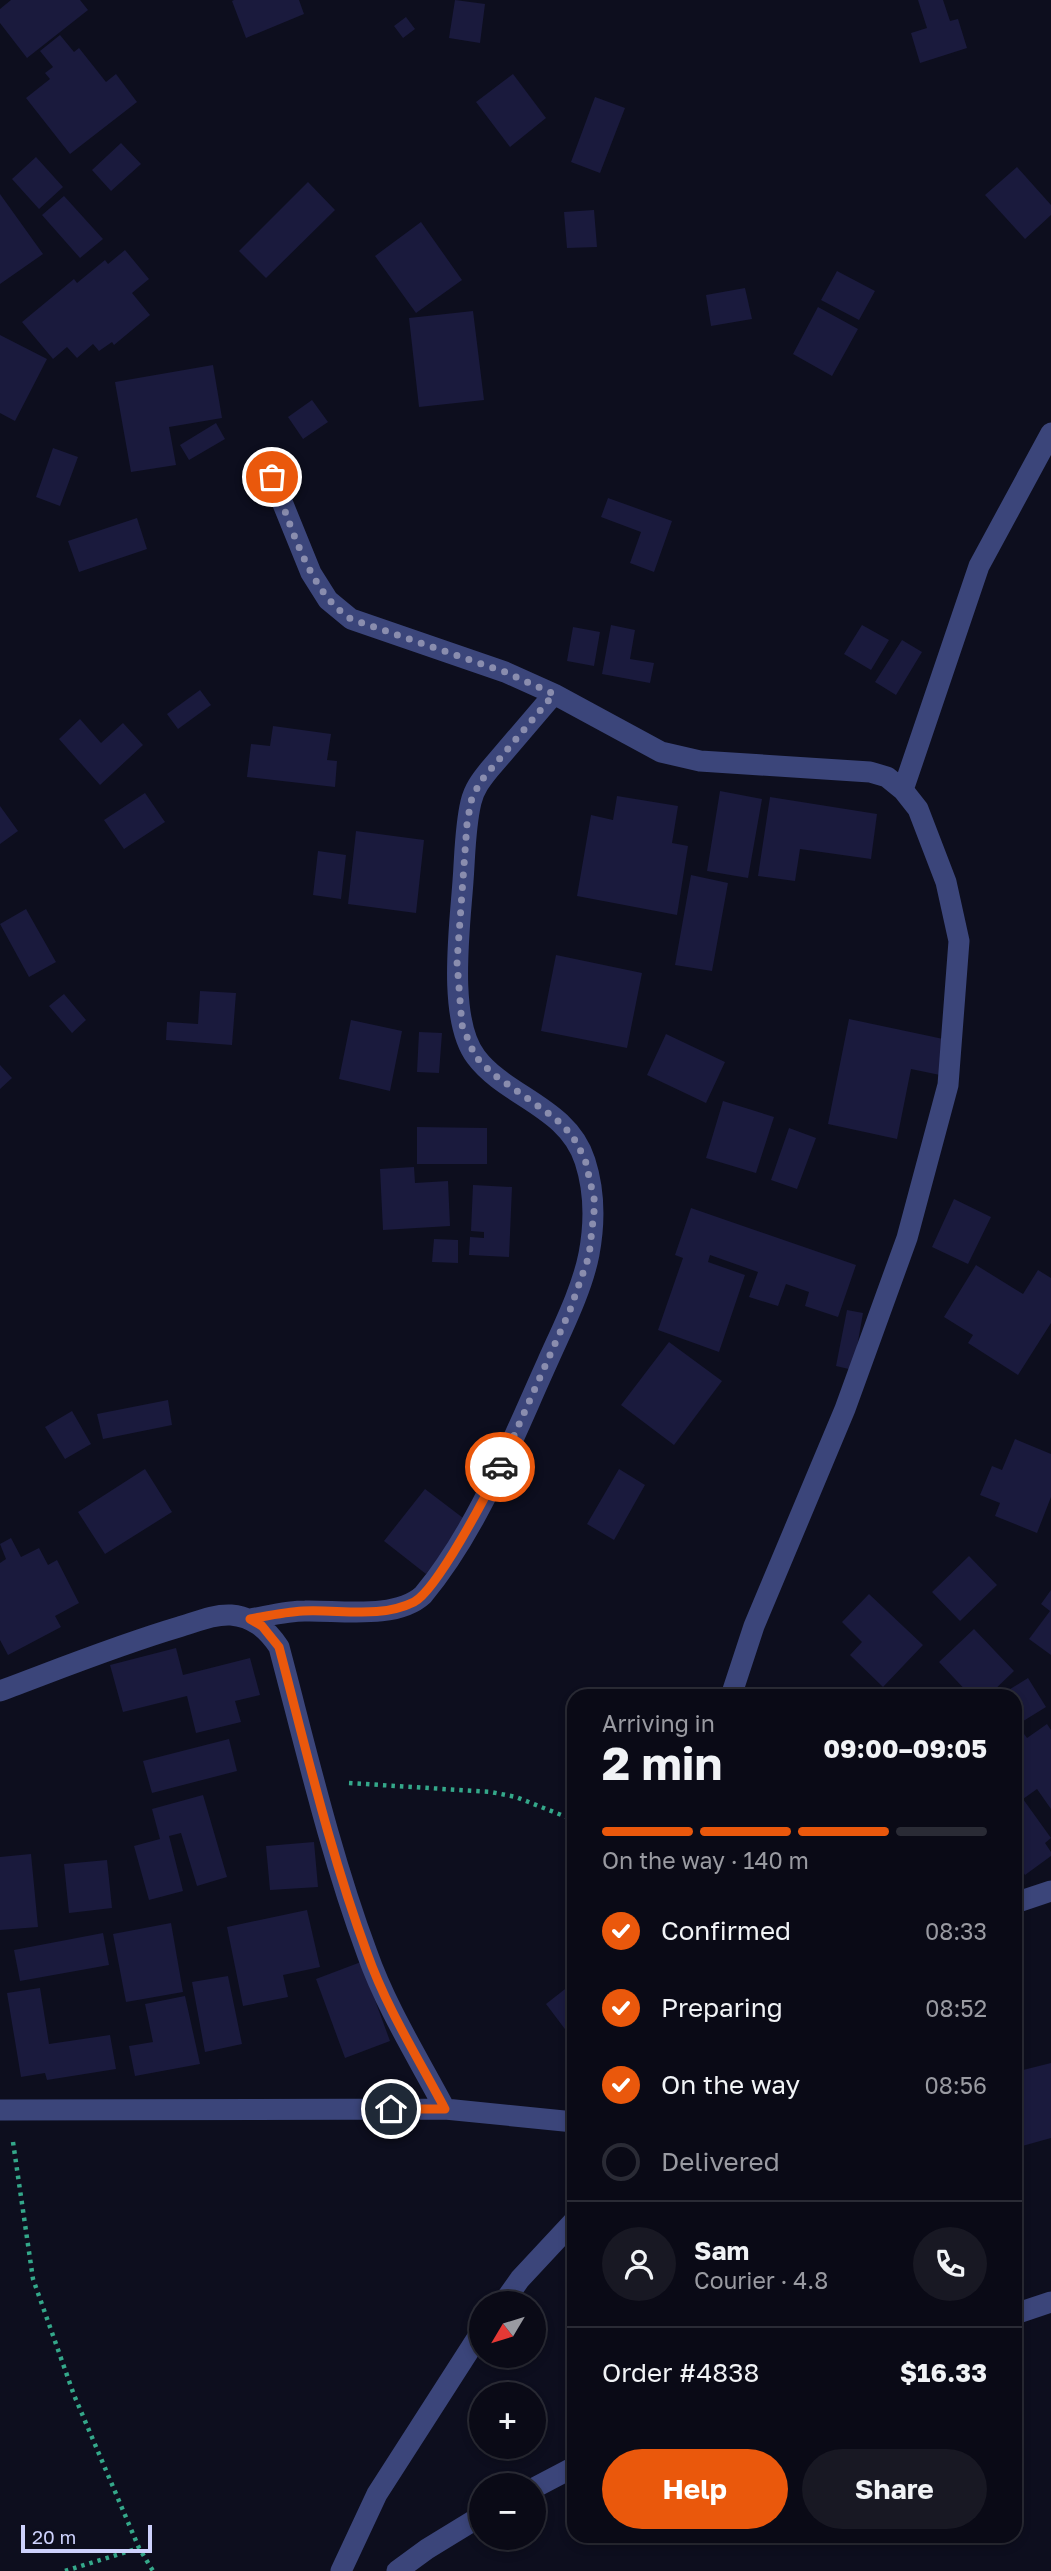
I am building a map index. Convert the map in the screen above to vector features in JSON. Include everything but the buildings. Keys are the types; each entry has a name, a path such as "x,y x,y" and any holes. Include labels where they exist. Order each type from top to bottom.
{"street":[{"path":"903,790 979,566 1051,433"},
{"path":"272,477 311,573 328,600 351,619 505,672 554,694 661,752 700,761 870,772 887,777 903,790 918,809 946,882 960,941 948,1085 907,1238 845,1409 754,1626 733,1689"},
{"path":"250,1619 301,1611 371,1612 417,1601 423,1595 484,1501 570,1310 589,1256 595,1203 585,1159 572,1135 555,1118 493,1074 475,1056 462,1025 457,962 471,801 494,762 554,694"},
{"path":"0,1691 149,1636 217,1616 232,1615 250,1619 262,1626 279,1647 336,1860 367,1955 445,2109"},
{"path":"1022,1901 1051,1891"},
{"path":"4,2110 445,2109 567,2121"},
{"path":"512,2291 567,2229"},
{"path":"1022,2312 1051,2302"},
{"path":"341,2571 377,2494 469,2351"},
{"path":"546,2482 567,2472"},
{"path":"397,2571 469,2523"}],"path":[{"path":"315,1781 475,1789 516,1797 567,1817"},
{"path":"4,2110 33,2279 74,2395 139,2548 153,2571"},
{"path":"65,2571 139,2548"}],"way so far":[{"path":"272,477 311,573 328,600 344,614 351,619 505,672 554,694 500,755 480,782 471,801 457,962 462,1025 475,1056 493,1074 555,1118 572,1135 585,1159 595,1203 589,1256 570,1310 500,1467"}],"route":[{"path":"391,2109 445,2109 367,1955 336,1860 279,1647 262,1626 250,1619 301,1611 371,1612 417,1601 430,1587 484,1501 500,1467"}]}
